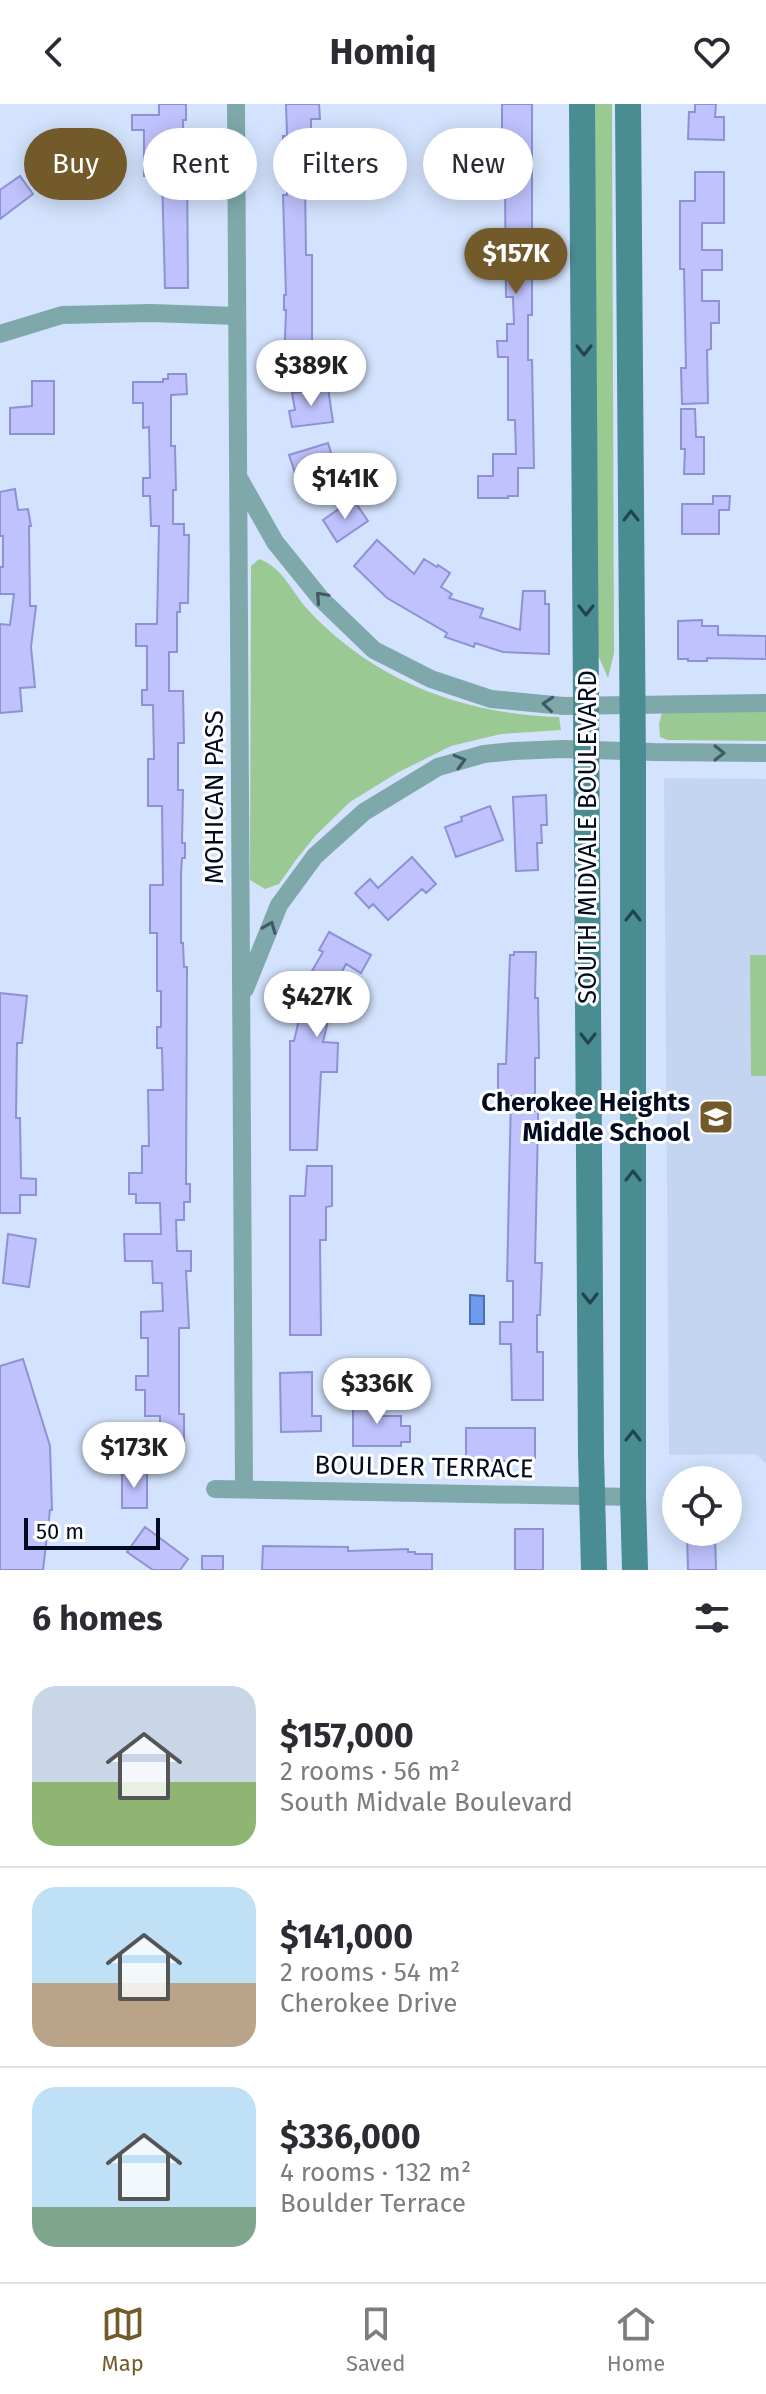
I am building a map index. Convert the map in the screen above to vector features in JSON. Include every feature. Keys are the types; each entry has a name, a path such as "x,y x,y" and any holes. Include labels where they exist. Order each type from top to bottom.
{"main road":[{"name":"SOUTH MIDVALE BOULEVARD","path":"582,104 594,1570"},
{"name":"SOUTH MIDVALE BOULEVARD","path":"628,104 635,1570"}],"street":[{"name":"MOHICAN PASS","path":"236,104 244,1489"},
{"path":"0,334 62,315 151,313 237,316"},
{"path":"239,478 275,542 321,599 374,650 431,679 491,699 587,706 766,703"},
{"path":"241,999 279,905 315,856 364,812 438,767 484,754 514,751 766,753"},
{"name":"BOULDER TERRACE","path":"215,1489 633,1497"}],"shaded area":[{"name":"Cherokee Heights Middle School","path":"664,778 766,779 766,1464 756,1454 669,1455"}],"green space":[{"path":"593,104 612,104 614,653 608,678 597,653"},
{"path":"259,559 275,568 309,611 335,636 392,675 455,701 489,709 559,717 561,730 501,734 451,746 397,773 350,802 316,835 279,884 265,889 250,880 251,566"},
{"path":"766,710 766,741 668,740 660,737 662,712"},
{"path":"750,955 766,955 766,1076 751,1076"}],"water":[{"path":"470,1295 484,1296 484,1324 470,1324"}],"building":[{"path":"159,104 186,104 183,128 132,130 132,115 159,115"},
{"path":"286,104 319,104 320,119 311,119 311,128 287,128"},
{"path":"502,104 532,104 532,128 502,128"},
{"path":"695,104 716,104 715,117 724,117 724,140 688,139 689,112 695,112"},
{"path":"695,172 724,172 724,223 702,223 702,250 722,250 722,270 702,270 702,301 719,301 719,323 711,323 711,349 707,350 708,403 682,404 681,368 686,368 684,269 680,269 680,201 695,201"},
{"path":"20,176 24,182 25,200 0,219 0,190"},
{"path":"163,200 187,200 188,288 165,288"},
{"path":"283,200 305,200 306,255 312,255 312,368 284,367"},
{"path":"505,200 532,200 532,315 528,315 528,360 532,360 534,468 518,468 518,496 478,498 478,476 493,476 493,454 516,454 515,420 508,420 508,357 498,357 497,341 507,341 507,324 514,324 513,297 506,297"},
{"path":"168,374 186,374 187,394 171,395 171,446 175,446 176,490 173,490 173,524 184,524 184,535 189,535 188,603 180,603 180,612 177,612 177,652 169,652 169,691 183,691 184,743 178,743 178,790 183,790 182,843 185,843 181,873 181,943 184,967 187,967 186,1184 190,1184 190,1202 184,1202 184,1220 176,1220 177,1251 191,1251 191,1271 186,1271 189,1328 179,1328 179,1414 184,1414 184,1452 160,1452 160,1416 145,1416 145,1390 136,1390 136,1376 148,1376 148,1338 141,1338 141,1312 163,1311 162,1283 153,1283 152,1261 125,1261 124,1234 161,1234 160,1203 136,1203 136,1194 129,1194 129,1173 142,1173 142,1146 149,1146 148,1090 163,1090 162,1048 157,1048 157,1027 161,1027 161,991 157,991 157,933 150,933 150,885 163,885 162,806 148,806 148,759 154,759 153,705 142,705 142,690 147,690 147,646 136,646 136,624 157,624 159,526 151,526 150,496 143,496 143,478 150,478 149,427 143,428 143,403 133,403 133,382 163,382 163,379 168,379"},
{"path":"32,381 54,381 54,434 10,434 10,408 32,406"},
{"path":"328,388 333,422 292,427 289,411 295,410 292,393"},
{"path":"681,409 695,409 696,437 704,437 704,474 684,474"},
{"path":"328,443 336,469 328,471 334,490 308,498 303,482 299,484 289,455"},
{"path":"15,489 18,510 28,509 31,526 30,606 36,606 31,647 35,687 20,688 22,711 0,713 0,624 10,625 14,594 0,594 3,536 0,536 0,492"},
{"path":"713,496 730,496 729,510 719,510 719,534 682,534 682,504 713,504"},
{"path":"353,499 368,521 337,542 323,520"},
{"path":"377,540 414,574 424,559 438,565 450,573 441,587 452,594 449,598 483,609 480,617 520,630 523,591 545,591 545,604 549,604 549,654 503,652 475,643 474,647 445,637 447,633 387,598 354,566"},
{"path":"702,620 702,626 718,626 718,635 766,636 766,659 678,659 678,621"},
{"path":"546,795 547,825 541,825 542,843 537,843 538,870 516,871 513,797"},
{"path":"490,806 503,840 456,857 445,827"},
{"path":"412,857 436,884 426,893 422,889 388,920 373,904 369,908 355,893 370,879 378,888"},
{"path":"329,932 371,955 361,973 346,964 338,979 323,1042 338,1043 337,1072 321,1072 317,1150 290,1150 290,1041 294,1041 304,998 297,997 302,976 308,978 323,952 319,950"},
{"path":"514,952 536,952 539,1058 535,1058 535,1111 538,1111 538,1123 535,1263 542,1263 537,1352 543,1352 543,1400 512,1400 511,1344 500,1344 500,1322 513,1322 513,1281 507,1281 511,1096 498,1096 498,1064 506,1064 510,955"},
{"path":"0,993 27,996 22,1043 17,1043 16,1118 20,1118 21,1178 36,1179 36,1195 20,1195 20,1213 0,1213"},
{"path":"307,1166 332,1166 332,1206 326,1207 326,1240 320,1240 321,1335 290,1335 290,1196 305,1196"},
{"path":"8,1234 36,1239 29,1287 3,1283"},
{"path":"23,1359 50,1446 52,1510 43,1570 0,1570 0,1366"},
{"path":"312,1372 312,1416 321,1416 321,1431 281,1432 280,1373"},
{"path":"353,1400 380,1400 380,1416 401,1416 401,1426 410,1426 410,1442 401,1442 401,1446 353,1446"},
{"path":"466,1428 535,1428 535,1458 466,1461"},
{"path":"122,1473 147,1473 147,1508 122,1508"},
{"path":"145,1527 188,1559 180,1570 153,1570 127,1552"},
{"path":"515,1529 543,1529 543,1570 515,1570"},
{"path":"263,1546 348,1547 348,1551 408,1549 408,1552 415,1554 432,1554 432,1570 262,1570"},
{"path":"687,1546 715,1546 716,1570 688,1570"},
{"path":"202,1556 223,1556 223,1570 202,1570"}],"place":[{"name":"Cherokee Heights Middle School","path":"716,1117"}]}
